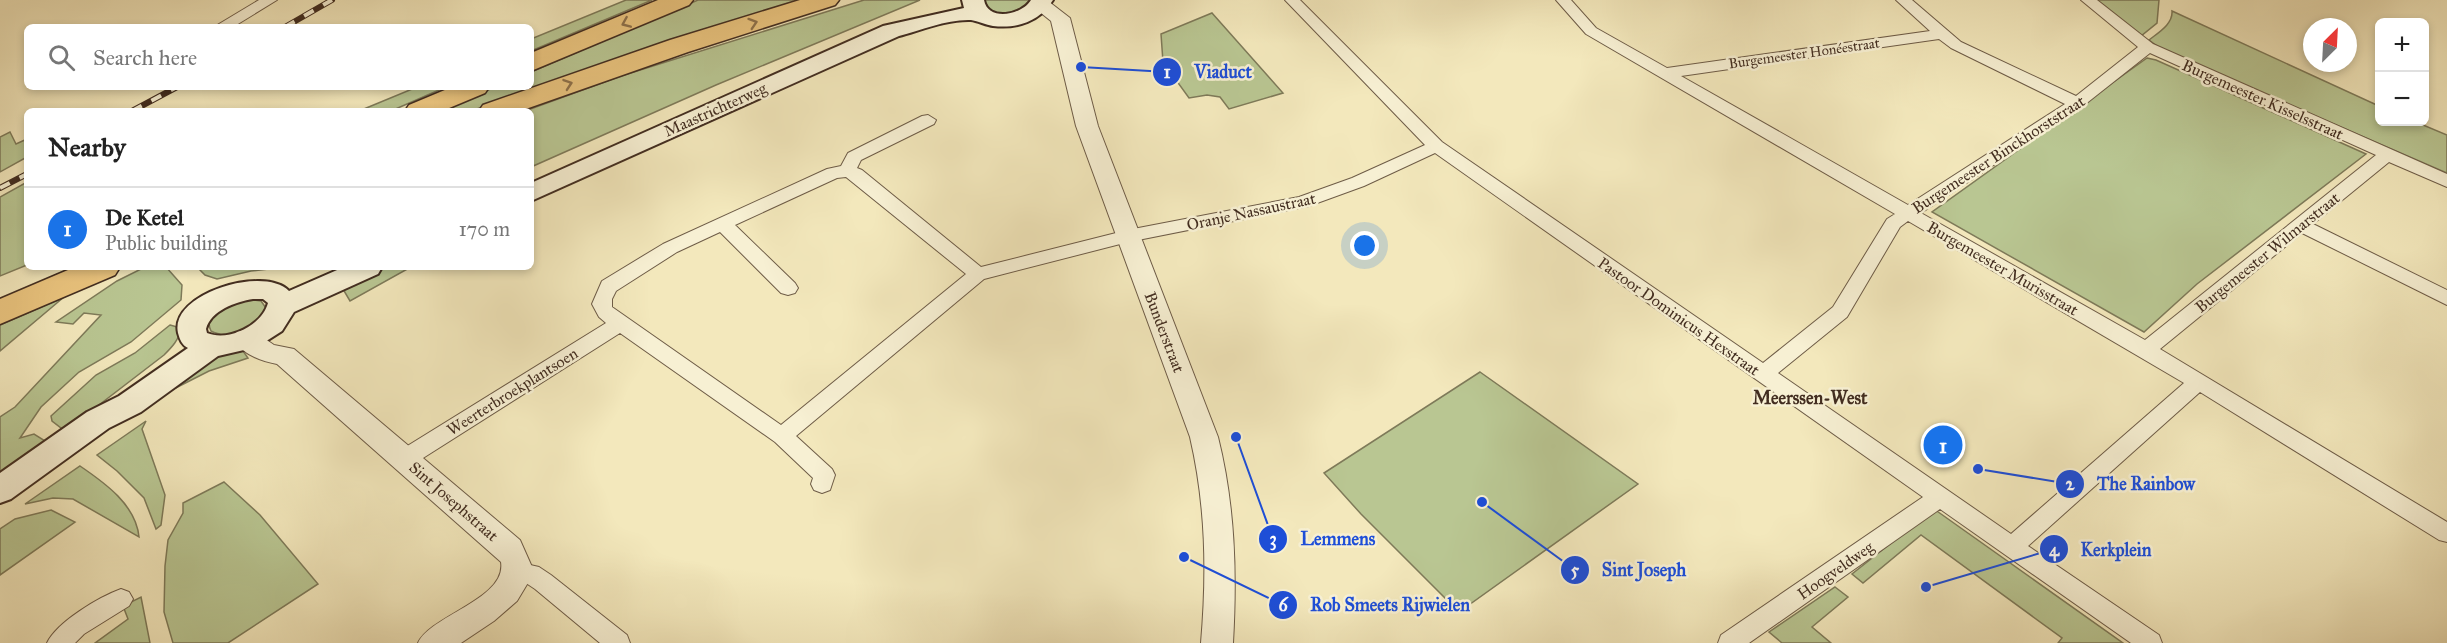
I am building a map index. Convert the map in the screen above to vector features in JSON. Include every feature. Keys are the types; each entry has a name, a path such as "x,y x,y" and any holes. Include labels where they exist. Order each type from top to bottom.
{"highway":[{"path":"534,62 680,0"},
{"path":"502,108 679,46 826,0"},
{"path":"426,108 468,90"},
{"path":"0,289 45,270"},
{"path":"0,312 97,270"},
{"path":"64,307 119,270"}],"main road":[{"name":"Maastrichterweg","path":"534,192 862,43 901,28 956,15 974,5 998,20 1036,7"},
{"path":"276,307 253,289 239,292 217,300 196,318 191,331 203,342 225,345 246,339 276,307 336,270"},
{"path":"276,307 361,270"},
{"path":"0,490 98,420 130,404 203,342"}],"street":[{"path":"227,24 270,0"},
{"name":"Pastoor Dominicus Hexstraat","path":"1292,0 1436,146 2150,643"},
{"name":"Burgemeester Murisstraat","path":"1563,0 1592,31 2199,381 2447,533"},
{"path":"1903,0 1956,45 2077,103"},
{"name":"Burgemeester Kisselsstraat","path":"2088,0 2148,47 2447,181"},
{"name":"Bunderstraat","path":"1036,7 1061,30 1087,126 1194,407 1212,465 1220,543 1221,593 1217,643"},
{"name":"Burgemeester Honéestraat","path":"1666,73 1941,34"},
{"name":"Burgemeester Binckhorststraat","path":"1763,374 1840,312 1893,223 2077,103 2148,47"},
{"path":"847,171 854,157 928,120"},
{"name":"Oranje Nassaustraat","path":"1128,236 1312,200 1358,182 1436,146"},
{"name":"Burgemeester Wilmarstraat","path":"2146,350 2387,155"},
{"path":"822,484 824,475 782,436 603,310 602,296 609,286 670,248 833,173 847,171 856,174 978,274"},
{"path":"723,224 788,288"},
{"path":"2300,225 2447,298"},
{"path":"782,436 978,274 1128,236"},
{"name":"Sint Josephstraat","path":"276,307 285,356"},
{"name":"Weerterbroekplantsoen","path":"404,459 620,324"},
{"name":"Sint Josephstraat","path":"246,339 267,352 285,356 509,549 516,559 517,572"},
{"path":"2011,548 2199,381"},
{"name":"Hoogveldweg","path":"1743,640 1940,497"},
{"path":"434,643 496,602 509,589 517,572 531,574 543,582 618,643"},
{"path":"59,643 76,627 121,599"}],"green space":[{"path":"626,0 652,0 534,50 534,38"},
{"path":"698,0 800,0 667,42 534,89 534,71"},
{"path":"864,0 920,0 716,85 534,166 533,108 621,76"},
{"path":"983,0 1030,0 1017,12 999,14 987,10"},
{"path":"2094,0 2159,0 2157,23 2141,36"},
{"path":"2172,11 2375,104 2375,126 2426,126 2447,135 2447,173 2161,49 2149,40 2168,24"},
{"path":"1212,13 1283,93 1229,109 1220,97 1207,95 1189,98 1163,62 1161,34"},
{"path":"2147,58 2366,154 2197,284 2144,332 1932,212"},
{"path":"410,90 439,90 398,108 366,108"},
{"path":"488,90 531,90 480,108 446,108"},
{"path":"10,132 16,144 24,140 24,159 0,172 0,137"},
{"path":"24,184 24,266 0,276 0,197"},
{"path":"139,270 169,270 182,285 181,300 131,342 79,372 41,407 20,438 34,434 50,444 0,479 0,417 15,407 101,315 84,313 73,324 56,322 117,281"},
{"path":"200,270 260,270 217,279 205,275"},
{"path":"374,270 406,270 350,301 340,284"},
{"path":"64,297 0,351 0,325"},
{"path":"248,299 261,301 266,308 259,321 244,331 235,333 218,334 211,331 209,324 215,313"},
{"path":"170,325 181,328 177,340 164,355 65,431 52,421 51,416 96,375 135,353"},
{"path":"243,351 248,358 209,371 150,401 214,357"},
{"path":"1480,372 1638,484 1459,612 1361,514 1324,473"},
{"path":"146,421 142,429 165,495 161,525 156,529 144,498 97,455"},
{"path":"80,466 109,487 126,505 137,525 139,537 73,499 53,498 25,504"},
{"path":"224,482 260,515 318,584 228,643 173,643 164,612 168,540 183,513 183,503"},
{"path":"1934,509 2123,643 2058,643 2062,638 1921,535 1863,583 1852,574"},
{"path":"51,510 75,522 0,575 0,529 15,519"},
{"path":"1835,587 1848,597 1812,627 1831,643 1782,643 1769,632"},
{"path":"141,597 150,643 95,643 128,619 123,606"}],"railway":[{"path":"290,24 332,0"},
{"path":"138,108 171,90"},
{"path":"0,188 24,176"}],"place":[{"name":"Viaduct","path":"1081,67"},
{"name":"Lemmens","path":"1236,437"},
{"name":"De Ketel","path":"1943,445"},
{"name":"The Rainbow","path":"1978,469"},
{"name":"Sint Joseph","path":"1482,502"},
{"name":"Rob Smeets Rijwielen","path":"1184,557"},
{"name":"Kerkplein","path":"1926,587"}],"district":[{"name":"Meerssen-West","path":"1810,398"}]}
